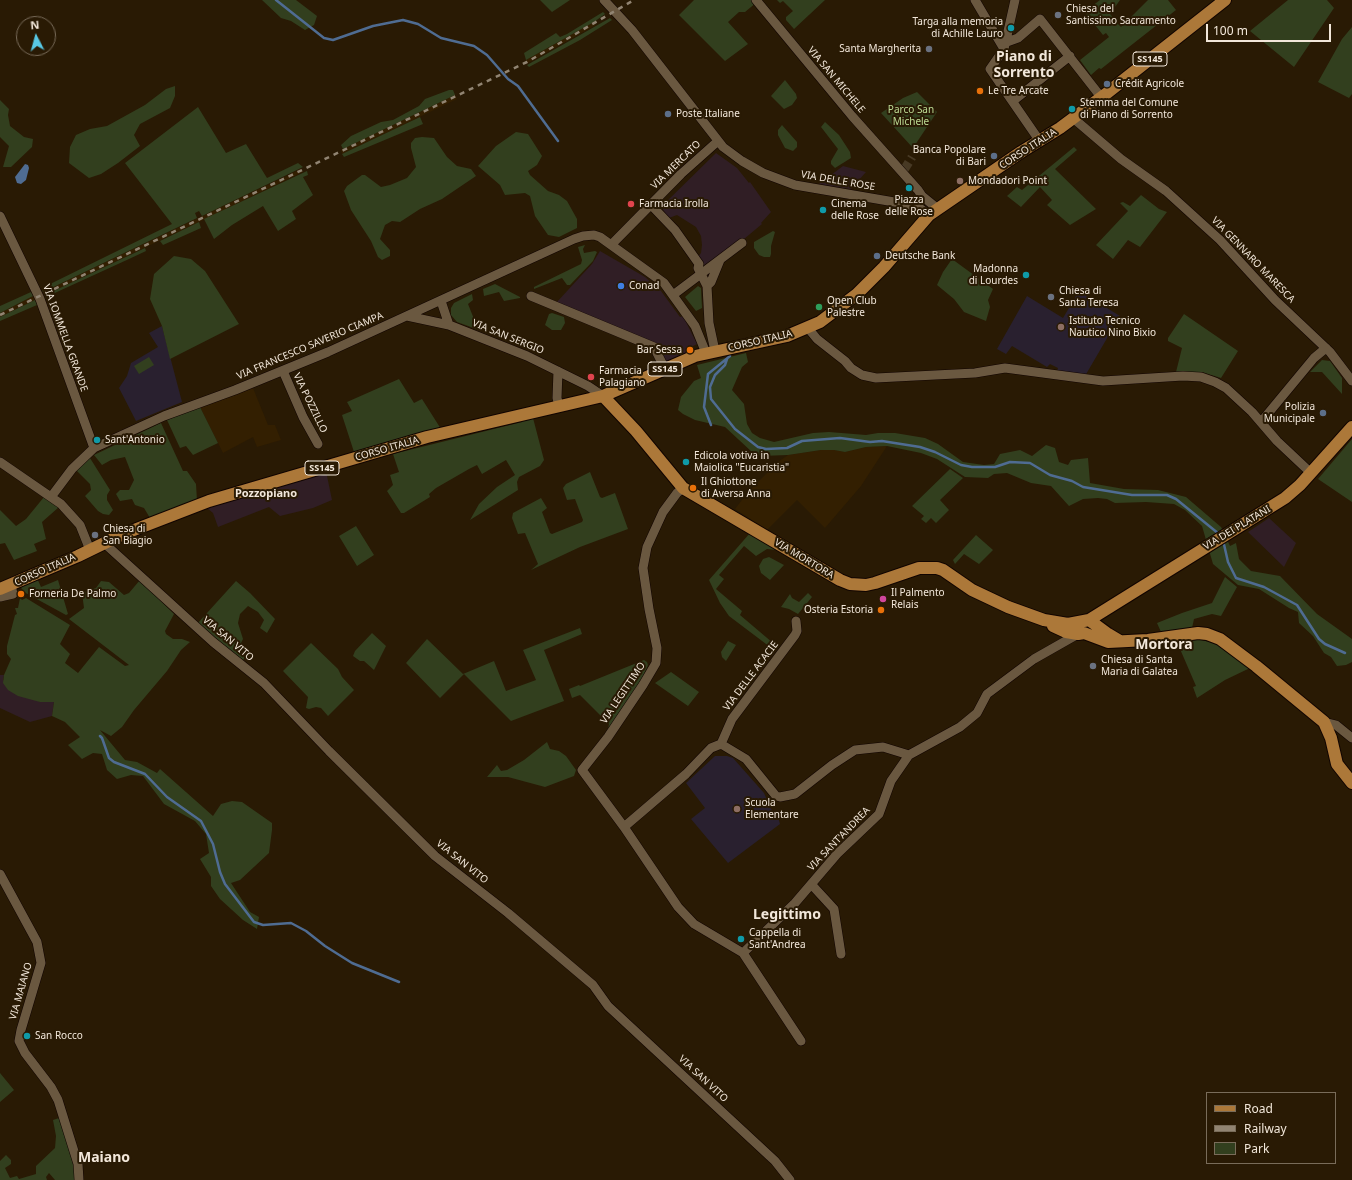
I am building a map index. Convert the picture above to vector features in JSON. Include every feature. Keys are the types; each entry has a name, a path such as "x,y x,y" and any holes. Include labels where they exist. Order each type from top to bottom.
{"main road":[{"name":"CORSO ITALIA","path":"6,587 142,526 246,490 427,437 603,396 665,369 710,352 787,336 808,328 820,322 857,294 884,267 933,212 1073,118 1225,0"},
{"name":"VIA MORTORA","path":"603,396 636,431 683,488 840,580 850,584 866,585 918,568 937,568 943,570 989,599 1044,620"},
{"name":"VIA DEI PLATANI","path":"1084,629 1105,610 1285,498 1311,473 1352,427"},
{"path":"1044,620 1084,629"},
{"path":"1044,620 1068,624 1084,629 1108,642 1120,640 1148,640 1198,634 1214,636 1256,666 1324,722 1331,738 1337,764 1352,783"}],"street":[{"name":"VIA DELLE ROSE","path":"604,0 618,13 650,52 723,147 752,167 795,185 913,206 933,212"},
{"name":"VIA SAN MICHELE","path":"756,0 819,78 922,196"},
{"path":"975,0 1005,45"},
{"path":"1014,0 1005,45 990,69 1039,140"},
{"path":"1005,45 1018,38 1040,19 1101,97"},
{"path":"1013,101 1070,56"},
{"name":"VIA GENNARO MARESCA","path":"1073,118 1121,160 1166,191 1220,240 1276,300 1326,348 1352,381"},
{"name":"VIA MERCATO","path":"612,244 650,205 718,141"},
{"path":"913,206 918,204 922,196 933,212"},
{"path":"650,205 675,230 699,264 698,268 702,273 707,286 702,325 710,352"},
{"name":"VIA IOMMELLA GRANDE","path":"0,216 42,302 94,448"},
{"name":"VIA FRANCESCO SAVERIO CIAMPA","path":"51,497 72,469 94,448 164,416 283,371 441,301 574,239 594,235 612,244"},
{"path":"673,294 742,243"},
{"path":"612,244 664,283 702,325 710,352"},
{"path":"707,286 711,282 720,260"},
{"path":"531,296 654,347 665,369"},
{"path":"441,301 449,325"},
{"name":"VIA SAN SERGIO","path":"407,316 449,325 527,356 588,386 603,396"},
{"path":"808,328 817,339 845,361 851,368 862,375 876,378 964,374 1005,368 1103,381 1183,376 1201,377 1226,388 1261,422 1277,441 1311,473"},
{"path":"1261,422 1314,358 1326,348"},
{"name":"VIA POZZILLO","path":"283,371 303,417 318,444"},
{"path":"558,371 557,398 560,406"},
{"path":"0,462 61,504 80,525 90,550"},
{"name":"VIA LEGITTIMO","path":"624,827 582,770 608,736 643,685 656,663 658,648 649,609 644,568 647,547 663,512 677,493 683,488"},
{"name":"VIA SAN VITO","path":"104,543 213,642 264,683 329,751 435,856 508,913 593,985 608,1006 775,1161 790,1180"},
{"path":"0,597 13,594 6,587"},
{"name":"VIA DELLE ACACIE","path":"721,744 732,719 795,635 797,631 796,621"},
{"name":"VIA SANT'ANDREA","path":"743,953 795,903 837,854 879,814 891,781 909,756 960,728 977,713 987,694 1034,658 1050,649 1060,636 1084,629"},
{"path":"1324,722 1336,724 1352,738"},
{"path":"801,1041 743,953 694,924 689,919 670,897 624,827 686,774 711,748 721,744 746,759 776,796 780,797 795,794 832,765 855,750 882,747 909,756"},
{"name":"VIA MAIANO","path":"0,874 36,942 41,964 20,1030 19,1041 25,1053 51,1086 58,1100 78,1164 79,1180"},
{"path":"811,884 834,909 841,954"}],"shaded area":[{"path":"594,22 596,25 528,63 526,60"},
{"path":"455,95 457,99 342,154 341,150"},
{"path":"716,153 737,168 749,183 750,182 771,212 761,223 762,224 744,239 704,265 698,257 701,253 702,245 701,236 696,227 677,215 669,218 661,207"},
{"path":"843,166 866,172 851,189 819,184"},
{"path":"301,169 303,172 199,222 45,295 43,292"},
{"path":"600,251 645,277 661,291 680,317 683,316 697,344 691,347 693,351 665,365 655,344 556,303 592,264"},
{"name":"Istituto Tecnico Nautico Nino Bixio","path":"1079,291 1120,316 1085,376 1057,371 1058,368 1050,364 1047,367 1012,346 1006,354 997,349 1027,296 1063,318"},
{"path":"33,296 35,300 0,317 0,313"},
{"path":"162,326 182,402 136,421 119,388 127,376 131,363 158,347 149,333"},
{"path":"253,388 268,425 275,425 281,440 257,447 253,437 223,453 200,407"},
{"path":"887,446 861,486 825,528 797,500 767,530 735,509 748,492 778,462 788,455 821,450 845,452 866,447"},
{"path":"326,471 332,500 313,508 280,516 269,507 218,527 213,513 207,508"},
{"path":"1269,518 1296,543 1284,567 1248,532"},
{"path":"0,675 4,675 3,680 40,702 54,702 52,716 30,722 0,708"},
{"name":"Scuola Elementare","path":"715,756 727,756 733,758 764,793 767,800 765,802 778,817 780,824 728,863 691,819 705,808 686,783"}],"green space":[{"path":"262,0 296,0 317,16 314,25 305,30 291,21 281,18"},
{"path":"540,0 570,0 552,12"},
{"path":"694,0 755,0 757,2 745,12 739,12 728,22 748,44 725,61 679,15"},
{"path":"777,0 825,0 794,29 786,20 786,17 793,11 783,1 780,3"},
{"path":"1100,0 1120,0 1110,14 1121,27 1148,0 1168,0 1176,10 1101,69 1099,68 1091,75 1080,60 1109,37 1106,33 1103,35 1083,10 1090,4 1092,6"},
{"path":"1288,0 1327,0 1334,8 1294,67 1250,31"},
{"path":"603,12 605,14 594,22 526,60 524,53 556,33 560,37 567,34"},
{"path":"610,18 612,20 580,40 529,67 527,65"},
{"path":"1352,27 1352,94 1349,98 1318,82 1342,39"},
{"path":"785,80 796,94 797,98 792,105 784,109 771,96"},
{"path":"175,86 175,96 170,108 140,124 134,135 140,146 118,163 101,174 89,178 69,163 70,147 76,135 90,129 107,126 145,105 166,89"},
{"path":"449,90 453,90 455,95 343,149 341,145 351,136 381,122 393,120 419,106 425,99"},
{"name":"Parco San Michele","path":"917,92 937,112 913,148 881,113 903,98"},
{"path":"0,100 9,109 8,115 10,126 24,137 33,139 32,147 11,167 3,167 9,146 0,137"},
{"path":"198,107 226,153 246,144 267,178 298,163 303,167 202,216 199,211 195,213 197,218 43,292 42,288 172,224 125,163"},
{"path":"420,117 423,124 344,157 342,154"},
{"path":"825,122 839,135 850,152 851,158 835,168 831,164 831,161 838,149 821,127"},
{"path":"782,125 797,142 797,147 793,151 785,148 778,135 778,130"},
{"path":"516,132 528,134 542,156 537,165 528,171 530,175 548,191 559,195 567,201 577,219 577,228 559,237 548,235 535,216 530,196 525,193 505,195 500,185 478,166 496,146"},
{"path":"415,138 434,138 447,157 457,166 471,169 476,176 442,199 420,209 400,222 392,221 385,225 380,239 390,250 390,256 382,260 378,257 371,241 351,210 344,191 347,186 362,175 365,175 381,187 407,178 416,167 411,143"},
{"path":"1074,147 1077,150 1055,169 1096,209 1070,225 1047,205 1052,200 1040,187 1021,207 1007,196 1017,187 1022,190"},
{"path":"307,171 308,175 303,177 313,195 292,211 296,219 278,231 263,206 232,225 214,239 204,219"},
{"path":"1141,195 1159,209 1167,212 1140,247 1128,240 1113,259 1096,245 1128,211 1120,203 1123,202 1130,206"},
{"path":"199,222 201,228 163,245 160,241"},
{"path":"773,231 775,232 770,257 759,255 754,248 754,242"},
{"path":"585,245 583,249 584,253 597,252 593,261 570,285 567,285 562,278 534,289 534,287 581,264 582,260 578,247"},
{"path":"145,248 146,251 129,259 46,297 45,295"},
{"path":"174,256 191,259 205,271 239,324 170,359 162,326 150,299 154,274"},
{"path":"952,259 993,289 988,300 990,307 986,321 964,312 954,299 937,285 943,272"},
{"path":"495,284 520,298 504,301 499,292 484,296 483,289"},
{"path":"698,286 701,288 702,308 696,311 685,297"},
{"path":"31,292 33,296 0,313 0,306"},
{"path":"472,294 473,300 468,304 476,324 482,328 482,331 457,322 451,315 451,308 454,303"},
{"path":"35,300 37,305 0,321 0,317"},
{"path":"552,313 564,317 565,323 561,330 552,330 545,325 549,314"},
{"path":"1184,314 1238,351 1221,378 1202,372 1176,372 1182,348 1168,341 1168,338"},
{"path":"746,353 748,362 742,367 732,390 744,404 747,424 752,433 760,438 774,442 813,433 829,432 866,435 895,433 925,438 938,444 963,462 984,465 994,464 1000,454 1020,450 1032,456 1046,445 1055,448 1059,462 1068,465 1071,460 1088,458 1090,483 1124,489 1158,490 1186,497 1221,527 1230,546 1236,543 1239,559 1251,571 1280,576 1317,614 1352,639 1352,662 1346,665 1337,666 1331,657 1324,653 1313,636 1299,623 1298,612 1259,589 1238,585 1213,564 1202,526 1185,510 1174,504 1146,502 1115,503 1107,499 1098,498 1083,499 1069,506 1051,486 1031,483 1007,473 994,474 988,478 965,477 937,459 921,453 887,446 866,447 845,452 821,450 788,455 761,456 752,452 725,427 695,420 678,410 681,397 694,381 701,378 697,365"},
{"path":"149,357 154,365 139,374 134,366"},
{"path":"1322,360 1330,361 1342,378 1342,394 1322,372 1310,372"},
{"path":"399,379 414,403 422,399 441,429 354,452 342,415 352,411 347,402"},
{"path":"200,407 218,443 193,455 186,446 180,448 167,420"},
{"path":"533,418 544,460 540,466 519,477 517,482 518,490 470,520 479,504 497,487 515,475 506,460 482,474 477,465 469,469 436,488 429,494 430,497 404,513 401,513 387,491 393,485 390,475 399,472 393,454"},
{"path":"161,423 183,471 187,471 196,484 197,501 150,518 144,508 135,505 132,499 120,501 116,494 120,490 129,490 134,480 125,457 111,460 102,465 94,455"},
{"path":"1352,439 1352,502 1318,479"},
{"path":"90,458 110,490 107,495 107,500 113,510 109,515 98,511 85,496 91,490 90,484 76,470"},
{"path":"950,469 963,478 940,500 949,510 936,523 931,518 926,523 921,519 924,516 912,506"},
{"path":"590,472 600,497 602,498 615,493 628,529 580,547 531,570 538,564 525,533 518,534 512,518 513,513 541,498 547,508 542,512 550,533 552,534 582,522 583,520 575,499 567,500 563,488 566,484"},
{"path":"44,497 59,507 42,522 46,539 34,544 37,551 14,560 5,543 0,544 0,510 16,526 26,519"},
{"path":"356,526 374,555 357,566 339,536"},
{"path":"750,533 777,550 767,549 756,556 744,546 719,575 724,579 716,589 742,611 740,615 773,643 770,647 729,616 720,603 709,580"},
{"path":"976,535 993,550 979,564 964,554 955,564 953,560"},
{"path":"769,557 784,565 770,580 761,573 759,566 763,559"},
{"path":"1225,577 1237,587 1221,616 1212,614 1194,619 1192,628 1161,632 1157,623 1212,603"},
{"path":"37,578 41,587 58,580 68,614 66,615 22,591 21,585"},
{"path":"140,580 174,614 165,631 166,634 173,639 182,639 190,642 181,650 167,671 134,710 122,727 111,736 100,730 125,760 137,762 157,773 160,769 213,816 221,804 232,801 242,802 272,823 269,853 240,880 231,883 250,912 259,917 257,929 243,920 220,899 211,886 211,877 200,859 209,853 206,834 195,821 164,804 143,776 131,775 117,779 107,770 102,754 93,753 82,759 68,745 80,737 65,722 52,716 54,702 40,702 18,696 8,690 3,683 4,675 11,659 7,654 7,646 15,615 17,614 15,608 18,608 20,598 22,600 26,598 70,625 60,644 70,654 65,663 78,673 99,647 125,666 129,665 69,619 84,608 82,593 96,588 101,581 109,582 124,595 129,593"},
{"path":"236,581 275,619 267,633 260,628 264,620 258,612 248,606 240,614 238,623 243,639 241,643 249,650 242,662 197,624"},
{"path":"808,593 812,597 798,614 781,607 790,594 792,598 799,602"},
{"path":"580,628 582,634 544,650 564,701 511,721 464,674 440,698 406,663 427,639 463,674 494,661 506,691 536,680 523,650"},
{"path":"372,633 386,646 374,670 364,661 360,661 353,656 355,651"},
{"path":"1198,639 1217,644 1250,668 1225,680 1197,698 1193,687 1196,686 1177,642"},
{"path":"728,641 736,645 726,661 722,657 721,652"},
{"path":"311,643 338,669 342,677 354,690 328,716 321,708 306,708 308,697 283,671"},
{"path":"644,660 648,665 640,683 608,729 609,724 580,695 572,698 569,689"},
{"path":"671,672 699,692 688,706 655,683"},
{"path":"547,742 550,749 559,751 566,756 576,770 574,776 545,787 508,777 487,777 497,765 501,771 507,770 524,760"},
{"path":"0,1073 14,1090 0,1102"},
{"path":"59,1118 74,1161 77,1180 55,1180 49,1173 46,1177 47,1180 0,1180 0,1161 6,1155 11,1160 11,1164 5,1168 10,1178 17,1176 19,1179 36,1174 36,1166 55,1148 56,1136 53,1120"}],"water":[{"path":"25,164 28,165 29,168 26,180 21,184 17,183 15,177"}],"waterway":[{"path":"276,0 324,38 333,40 373,26 403,20 418,24 441,38 474,46 487,55 508,79 518,86 558,141"},
{"path":"711,425 704,407 708,374 730,356"},
{"path":"727,359 725,365 715,375 710,387 711,399 735,429 758,447 766,449 787,448 802,441 840,438 870,442 882,441 920,447 935,452 961,465 972,467 995,467 1010,462 1030,463 1050,475 1072,481 1083,487 1132,495 1167,495 1176,499 1219,534"},
{"path":"1223,540 1228,562 1236,578 1264,587 1297,605 1319,639 1325,644 1345,653"},
{"path":"100,736 109,758 114,762 145,774 167,797 201,821 213,844 220,872 225,884 254,922 263,925 291,923 306,931 325,946 352,963 399,982"}],"tunnel":[{"path":"904,170 912,157"}],"railway":[{"path":"0,315 527,62 634,0"}],"place":[{"name":"Chiesa del Santissimo Sacramento","path":"1058,15"},
{"name":"Targa alla memoria di Achille Lauro","path":"1011,28"},
{"name":"Santa Margherita","path":"929,49"},
{"name":"Crédit Agricole","path":"1107,84"},
{"name":"Le Tre Arcate","path":"980,91"},
{"name":"Stemma del Comune di Piano di Sorrento","path":"1072,109"},
{"name":"Poste Italiane","path":"668,114"},
{"name":"Banca Popolare di Bari","path":"994,156"},
{"name":"Mondadori Point","path":"960,181"},
{"name":"Piazza delle Rose","path":"909,188"},
{"name":"Farmacia Irolla","path":"631,204"},
{"name":"Cinema delle Rose","path":"823,210"},
{"name":"Deutsche Bank","path":"877,256"},
{"name":"Madonna di Lourdes","path":"1026,275"},
{"name":"Conad","path":"621,286"},
{"name":"Chiesa di Santa Teresa","path":"1051,297"},
{"name":"Open Club Palestre","path":"819,307"},
{"name":"Istituto Tecnico Nautico Nino Bixio","path":"1061,327"},
{"name":"Bar Sessa","path":"690,350"},
{"name":"Farmacia Palagiano","path":"591,377"},
{"name":"Polizia Municipale","path":"1323,413"},
{"name":"Sant'Antonio","path":"97,440"},
{"name":"Edicola votiva in Maiolica \"Eucaristia\"","path":"686,462"},
{"name":"Il Ghiottone di Aversa Anna","path":"693,488"},
{"name":"Chiesa di San Biagio","path":"95,535"},
{"name":"Forneria De Palmo","path":"21,594"},
{"name":"Il Palmento Relais","path":"883,599"},
{"name":"Osteria Estoria","path":"881,610"},
{"name":"Chiesa di Santa Maria di Galatea","path":"1093,666"},
{"name":"Scuola Elementare","path":"737,809"},
{"name":"Cappella di Sant'Andrea","path":"741,939"},
{"name":"San Rocco","path":"27,1036"}],"district":[{"name":"Piano di Sorrento","path":"1024,66"},
{"name":"Pozzopiano","path":"266,494"},
{"name":"Mortora","path":"1164,645"},
{"name":"Legittimo","path":"787,915"},
{"name":"Maiano","path":"104,1158"}]}
